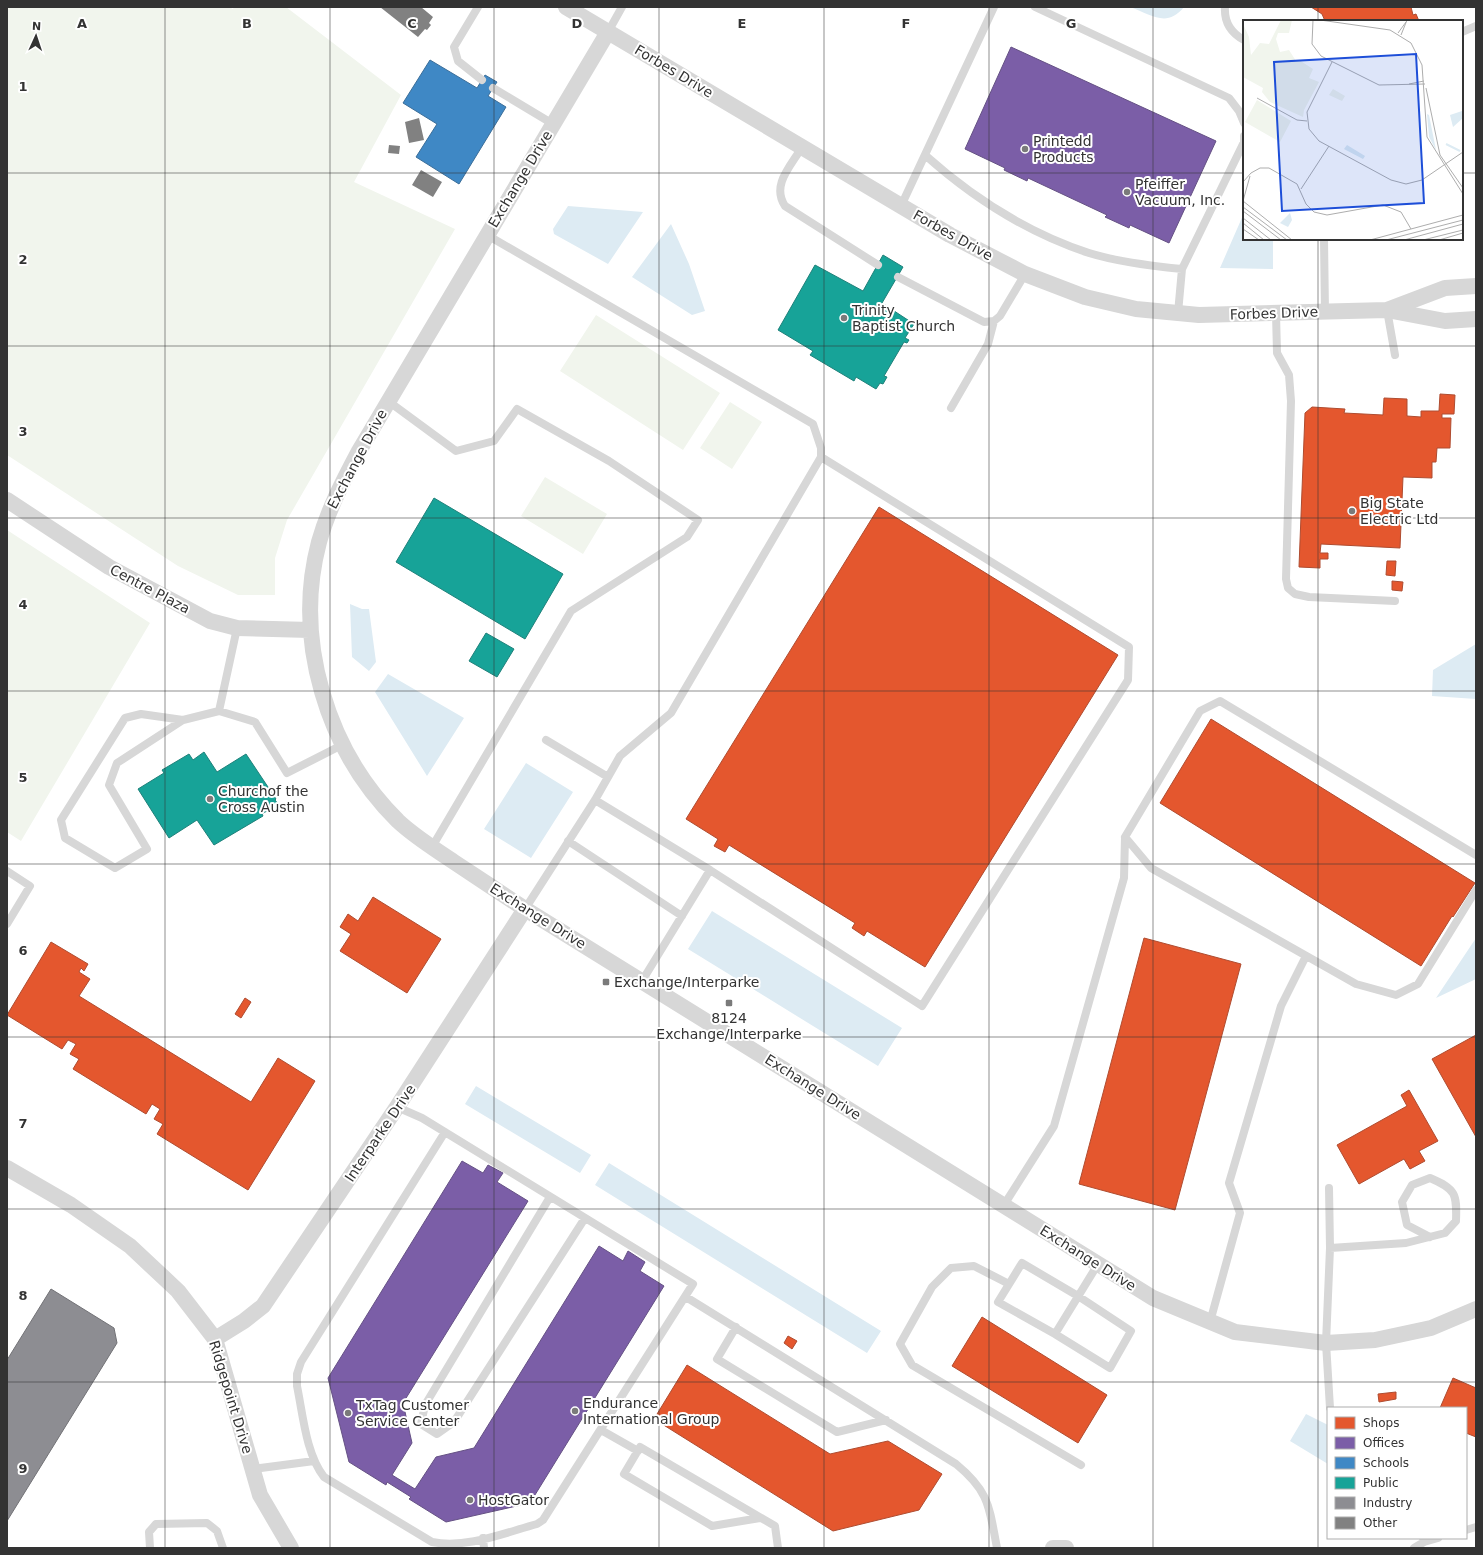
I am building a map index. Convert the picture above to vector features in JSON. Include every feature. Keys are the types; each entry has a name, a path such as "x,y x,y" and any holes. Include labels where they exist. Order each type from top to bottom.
{"street":[{"name":"Forbes Drive","path":"566,7 950,235 1025,274 1085,297 1136,309 1199,315 1387,310 1445,320 1476,319"},
{"name":"Exchange Drive","path":"608,32 359,451 333,501 319,543 312,585 310,630 318,673 329,714 342,745 368,786 398,821 432,847 525,909 1154,1298 1235,1332 1326,1343 1382,1339 1432,1328 1476,1309"},
{"name":"Forbes Drive","path":"1387,310 1445,288 1476,286"},
{"name":"Centre Plaza","path":"7,500 109,567 210,621 237,628 310,630"},
{"name":"Interparke Drive","path":"215,1339 244,1321 263,1306 397,1108 525,909"},
{"name":"Ridgepoint Drive","path":"7,1168 71,1205 130,1246 178,1291 215,1339 260,1495 291,1548"},
{"path":"1053,1548 1066,1548"}],"lane":[{"path":"478,7 454,47 458,61 482,80"},
{"path":"608,32 622,7"},
{"path":"901,206 994,7"},
{"path":"1035,7 1229,98 1239,111 1243,121"},
{"path":"1225,7 1228,25 1237,36 1243,39"},
{"path":"1463,32 1476,26"},
{"path":"493,88 553,124"},
{"path":"1178,313 1182,269 1243,144"},
{"path":"802,147 780,185 780,199 785,206 878,265"},
{"path":"925,155 951,178 978,198 1053,239 1089,253 1148,265 1182,269"},
{"path":"487,235 813,424 821,448 821,457 671,713 620,756 595,800 525,909"},
{"path":"1324,240 1325,312"},
{"path":"898,277 977,320 984,322 994,321 1000,316 1025,274"},
{"path":"1387,310 1395,355"},
{"path":"1276,313 1277,353 1289,375 1292,401 1286,579 1288,588 1295,594 1309,597 1395,601"},
{"path":"951,408 988,344 994,321"},
{"path":"388,401 456,451 494,441 516,409 609,461 698,520 687,537 571,611 432,847"},
{"path":"595,800 710,870 922,1006 1128,680 1129,647 821,457"},
{"path":"219,711 237,628"},
{"path":"1004,1205 1054,1126 1124,878 1125,837 1200,711 1220,701 1476,855"},
{"path":"183,720 141,714 125,718 61,820 65,838 115,868 147,849 109,786 117,763 183,720 219,711 255,722 287,773 342,745"},
{"path":"546,740 608,777"},
{"path":"1125,837 1151,868 1356,984 1396,995 1418,984 1476,890"},
{"path":"568,841 682,916"},
{"path":"642,981 710,870"},
{"path":"7,871 30,886 7,924"},
{"path":"1210,1322 1240,1213 1229,1183 1281,1006 1306,956"},
{"path":"397,1108 422,1118 445,1132 550,1197 694,1284 543,1520 537,1524 454,1544 432,1542 324,1477 316,1466 314,1460 297,1386 297,1374 301,1362 445,1132"},
{"path":"1330,1248 1406,1243 1430,1237 1446,1233 1456,1221 1457,1200 1447,1185 1430,1178 1412,1185 1402,1202 1407,1225 1430,1237"},
{"path":"1328,1188 1330,1248 1326,1343 1330,1407"},
{"path":"550,1197 425,1405 421,1424 437,1434 454,1422 585,1218"},
{"path":"1022,1263 1078,1296 1131,1331 1110,1368 1055,1334 998,1302 1009,1284 1022,1263"},
{"path":"1055,1334 1098,1264"},
{"path":"1009,1284 974,1266 951,1268 932,1286 900,1344 912,1365 1081,1465"},
{"path":"686,1297 956,1464 980,1486 988,1504 997,1548"},
{"path":"736,1327 717,1359 837,1432 886,1420"},
{"path":"601,1430 638,1452"},
{"path":"760,1518 712,1526 624,1474 640,1447 775,1526 778,1548"},
{"path":"253,1469 314,1460"},
{"path":"150,1548 149,1532 156,1524 207,1523 217,1531 223,1548"},
{"path":"483,1538 484,1548"},
{"path":"1414,1548 1424,1540"}],"shaded area":[{"path":"7,7 231,7 232,9 236,7 286,7 401,95 354,182 455,229 287,520 275,558 275,595 238,595 178,566 7,455"},
{"path":"1130,7 1184,7 1171,17 1159,18"},
{"path":"568,206 643,212 608,264 554,234 553,229"},
{"path":"1243,215 1243,240 1273,240 1273,269 1220,268"},
{"path":"671,224 689,264 705,311 692,315 632,277"},
{"path":"596,315 720,393 683,450 560,371"},
{"path":"730,402 762,422 732,469 700,448"},
{"path":"545,477 607,514 583,554 521,516"},
{"path":"7,530 150,623 21,841 7,832"},
{"path":"350,604 362,609 369,609 376,662 369,671 352,657"},
{"path":"1476,644 1476,699 1432,696 1433,670"},
{"path":"388,674 464,718 427,776 375,692"},
{"path":"526,763 573,792 531,858 484,829"},
{"path":"712,911 902,1028 878,1066 688,949"},
{"path":"1476,938 1476,979 1436,998"},
{"path":"476,1086 591,1155 580,1173 465,1104"},
{"path":"609,1163 881,1331 867,1353 595,1185"},
{"path":"1306,1414 1327,1424 1327,1463 1290,1441"}],"building: Shops":[{"path":"1311,7 1411,7 1413,15 1416,14 1419,20 1325,20 1322,14"},
{"name":"Big State Electric Ltd","path":"1440,394 1455,395 1454,414 1442,414 1442,418 1451,418 1450,448 1437,448 1436,462 1432,462 1432,478 1403,477 1400,548 1321,544 1320,553 1328,553 1328,559 1320,559 1320,568 1299,567 1305,413 1312,407 1345,409 1344,413 1383,415 1384,398 1407,399 1407,416 1421,417 1421,411 1439,411"},
{"path":"879,507 1118,655 925,967 867,931 864,936 852,928 855,923 729,845 725,852 714,846 718,839 686,819"},
{"path":"1387,561 1396,561 1395,576 1386,575"},
{"path":"1392,581 1403,582 1402,591 1392,590"},
{"path":"1211,719 1475,883 1453,917 1452,916 1421,966 1160,803"},
{"path":"373,897 441,939 407,993 340,951 351,934 340,927 348,914 358,921"},
{"path":"1144,938 1241,964 1175,1210 1079,1184"},
{"path":"51,942 88,964 84,971 81,968 79,972 90,979 79,996 251,1102 278,1058 315,1081 248,1190 157,1134 163,1124 154,1119 160,1109 152,1104 146,1114 73,1069 79,1059 70,1054 76,1044 68,1040 62,1049 7,1015"},
{"path":"245,998 251,1002 241,1018 235,1014"},
{"path":"1476,1035 1476,1137 1432,1059"},
{"path":"1409,1090 1438,1141 1419,1151 1425,1161 1410,1169 1404,1159 1359,1184 1337,1145 1407,1106 1401,1095"},
{"path":"982,1317 1107,1395 1078,1443 952,1366"},
{"path":"788,1336 797,1341 792,1349 784,1343"},
{"path":"687,1365 830,1454 888,1441 942,1474 919,1510 833,1531 654,1419"},
{"path":"1453,1378 1476,1388 1476,1437 1467,1433 1467,1407 1440,1407"},
{"path":"1396,1392 1396,1399 1379,1402 1378,1394"}],"building: Offices":[{"path":"1011,47 1216,141 1169,243 1130,225 1129,228 1105,217 1107,215 1028,178 1027,181 1004,170 1005,168 965,149"},
{"path":"462,1161 483,1173 488,1165 503,1173 497,1182 528,1201 403,1403 412,1443 392,1475 415,1489 436,1457 474,1448 599,1246 623,1261 628,1251 645,1262 640,1271 664,1286 530,1503 446,1522 409,1499 411,1497 387,1482 386,1485 349,1462 328,1378"}],"building: Schools":[{"path":"430,60 477,88 485,75 497,82 488,96 506,107 459,184 416,157 437,124 403,103"}],"building: Public":[{"name":"Trinity Baptist Church","path":"883,255 903,267 882,303 914,324 905,338 909,340 907,343 904,342 884,376 887,377 883,384 880,383 876,389 856,377 854,381 810,355 813,351 778,330 815,265 863,291"},
{"path":"434,498 563,574 525,639 396,562"},
{"path":"486,633 514,649 497,677 469,661"},
{"name":"Churchof the Cross Austin","path":"204,752 217,772 246,754 278,804 262,814 263,816 214,845 197,820 169,838 138,789 164,773 162,770 189,754 193,760"}],"building: Industry":[{"path":"51,1289 114,1328 117,1343 7,1521 7,1360"}],"building: Other":[{"path":"380,7 421,7 433,17 429,23 431,25 418,37"},
{"path":"419,118 424,140 409,143 405,122"},
{"path":"389,145 400,146 399,154 388,153"},
{"path":"421,170 442,182 433,197 412,185"}],"place":[{"name":"Printedd Products","path":"1025,149"},
{"name":"Pfeiffer Vacuum, Inc.","path":"1127,192"},
{"name":"Trinity Baptist Church","path":"844,318"},
{"name":"Big State Electric Ltd","path":"1352,511"},
{"name":"Churchof the Cross Austin","path":"210,799"},
{"name":"Exchange/Interparke","path":"606,982"},
{"name":"8124 Exchange/Interparke","path":"729,1003"},
{"name":"Endurance International Group","path":"575,1411"},
{"name":"TxTag Customer Service Center","path":"348,1413"},
{"name":"HostGator","path":"470,1500"}]}
